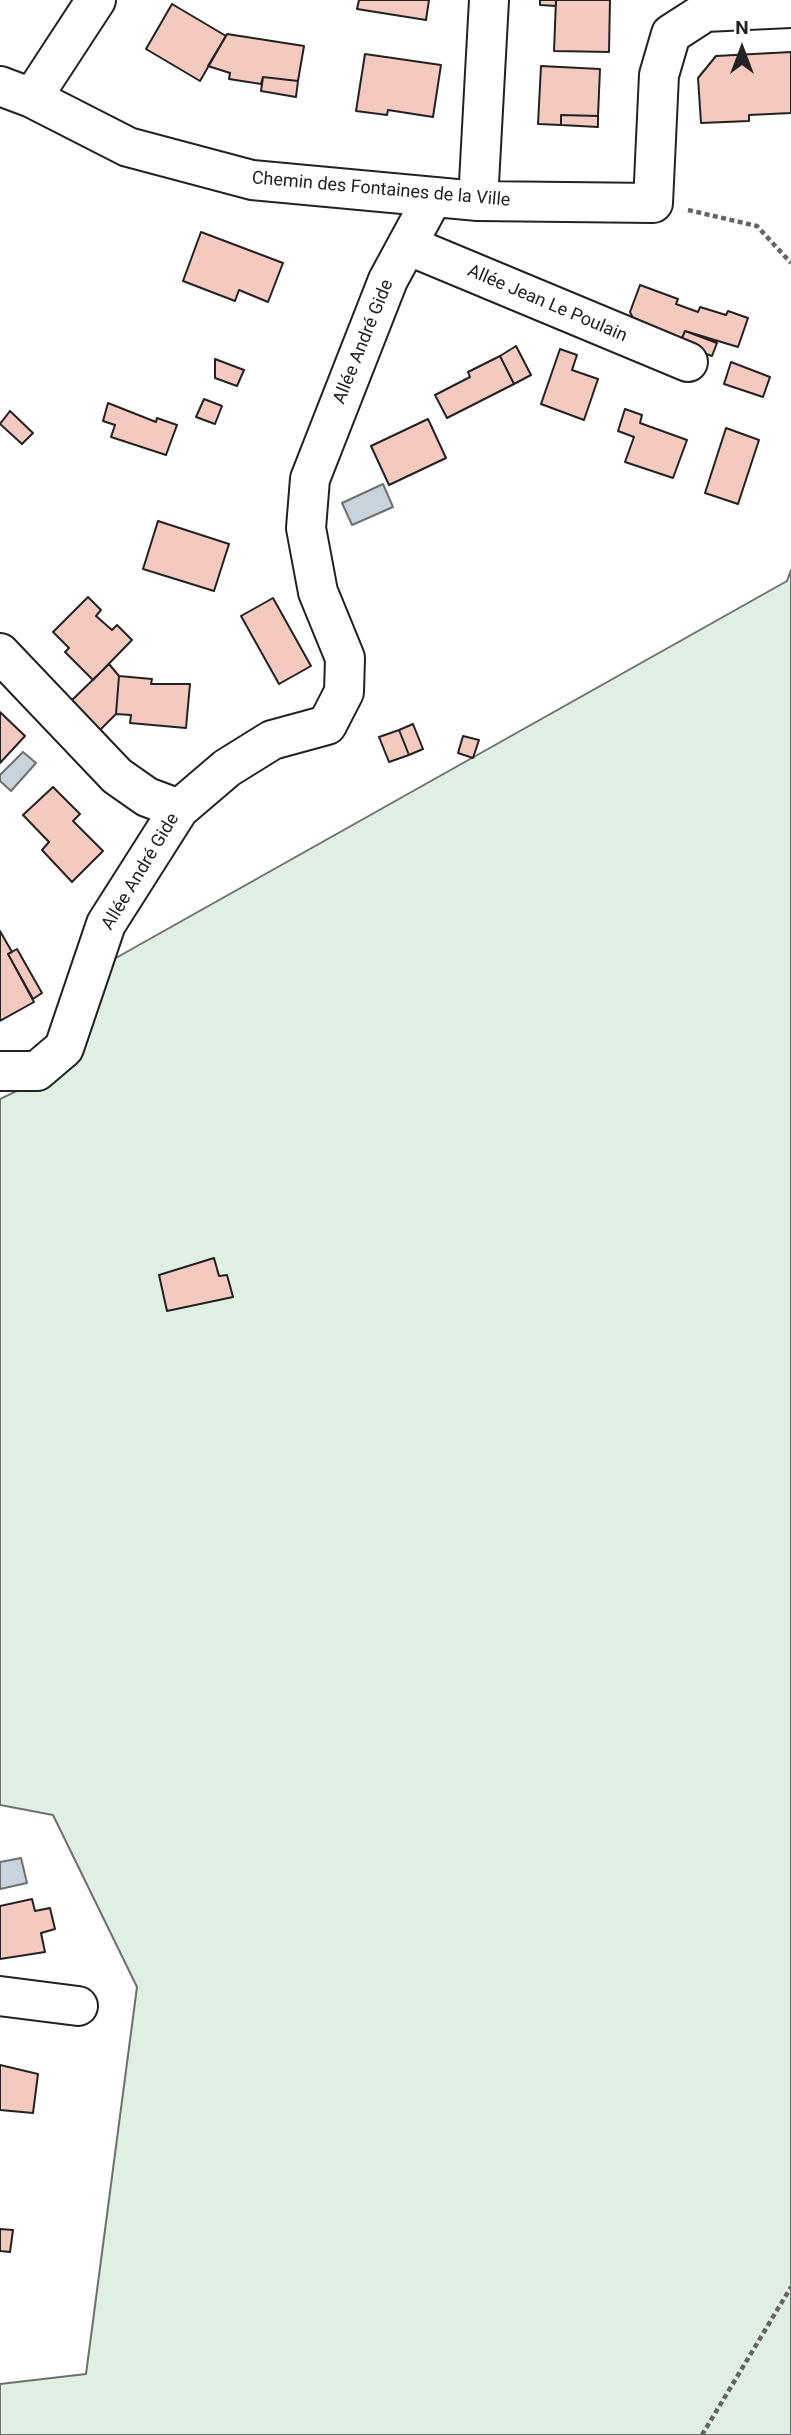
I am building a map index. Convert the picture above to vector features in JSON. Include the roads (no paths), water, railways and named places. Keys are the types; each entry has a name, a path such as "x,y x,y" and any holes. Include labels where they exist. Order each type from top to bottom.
{"street":[{"path":"16,92 96,0"},
{"path":"478,201 489,0"},
{"name":"Chemin des Fontaines de la Ville","path":"16,92 128,147 252,180 478,201 653,202 659,75 671,34 705,12 791,8"},
{"name":"Allée André Gide","path":"0,1071 37,1071 64,1048 106,925 179,809 227,768 272,740 327,725 344,692 345,658 318,592 306,528 310,479 388,280 433,197"},
{"name":"Allée Jean Le Poulain","path":"407,245 688,362"},
{"path":"0,653 117,776 147,797 179,809"},
{"path":"0,1996 78,2007"}]}
